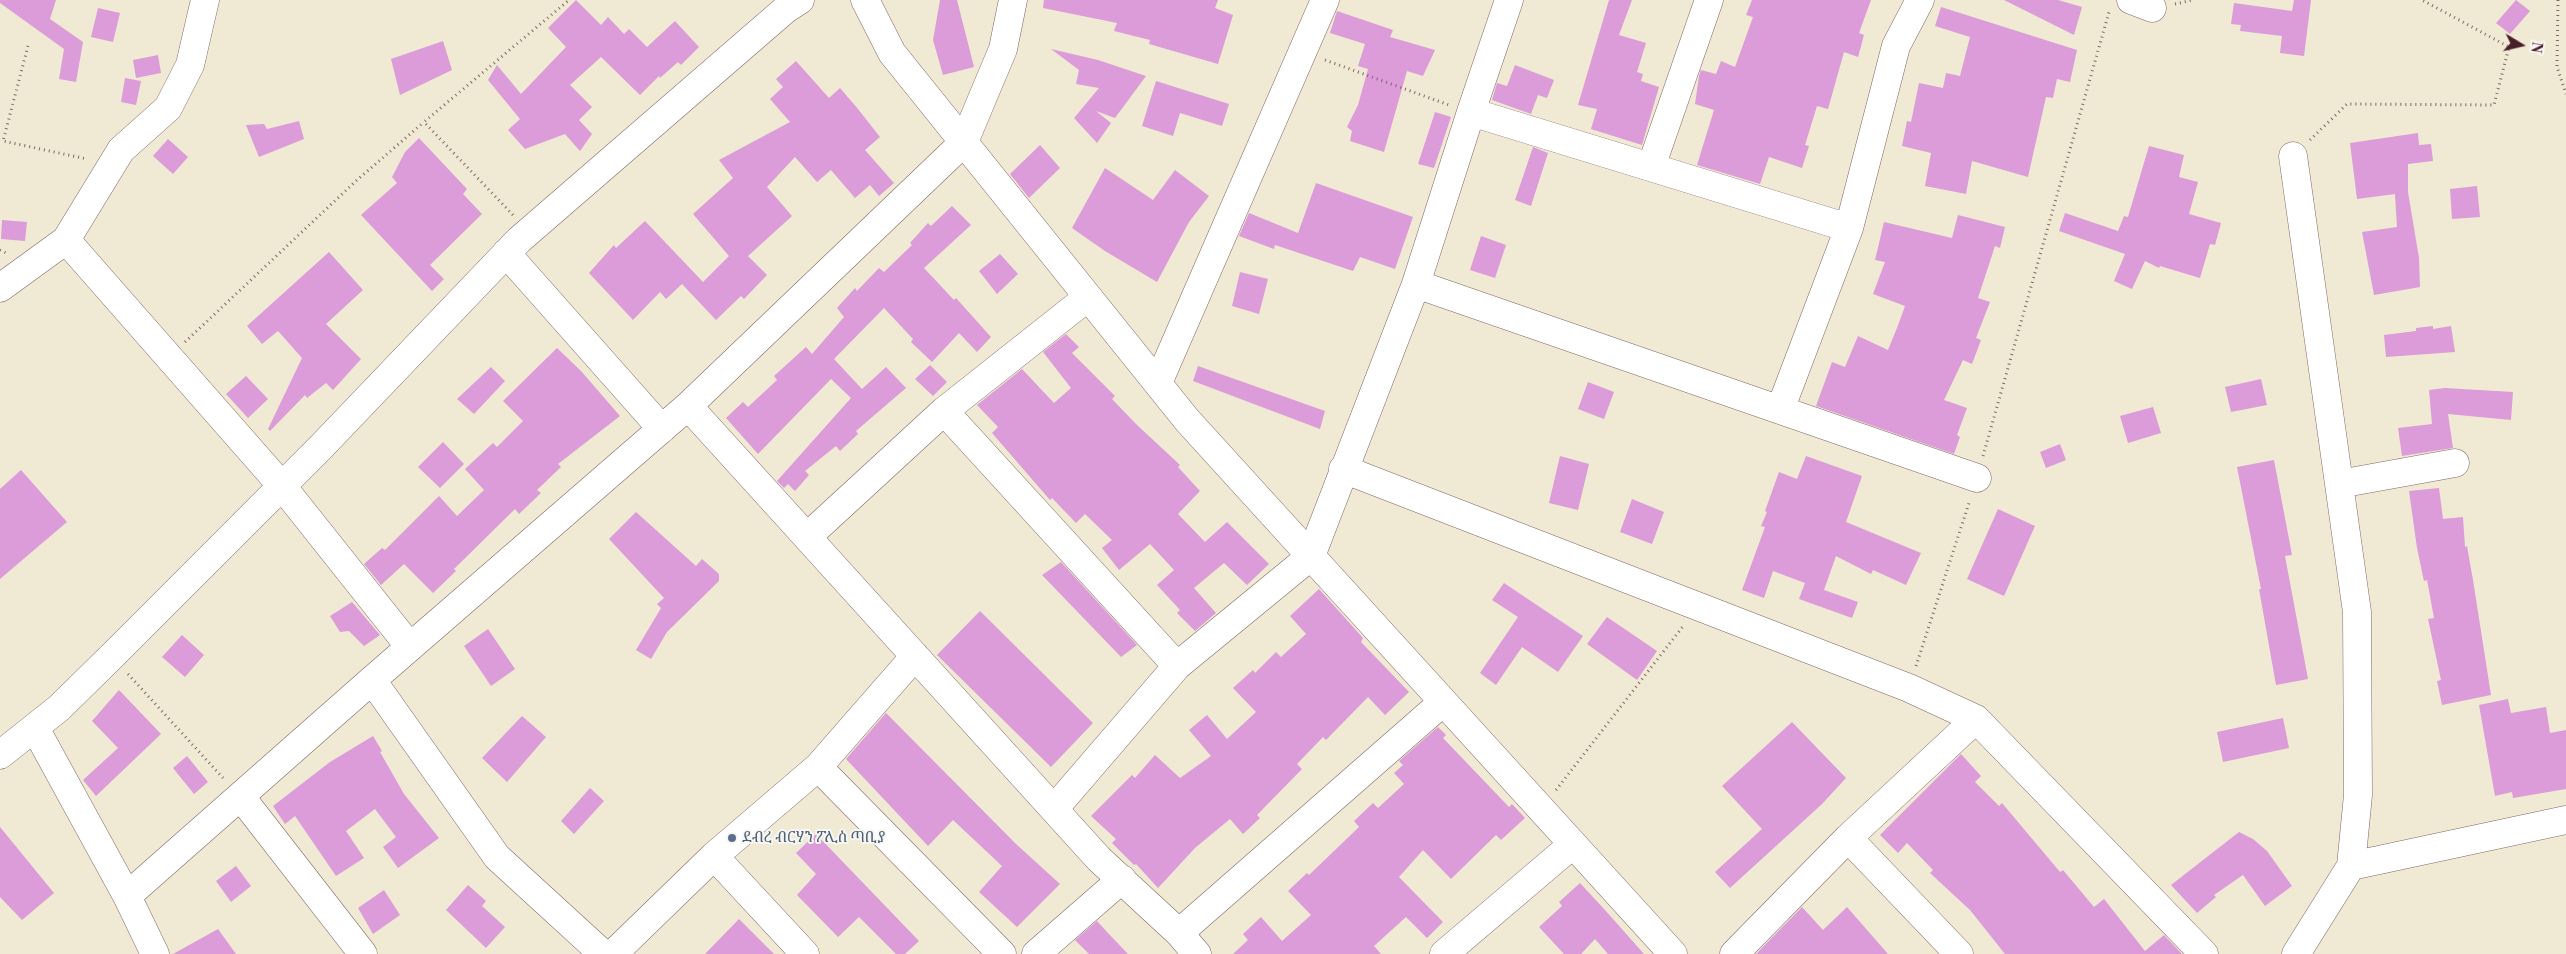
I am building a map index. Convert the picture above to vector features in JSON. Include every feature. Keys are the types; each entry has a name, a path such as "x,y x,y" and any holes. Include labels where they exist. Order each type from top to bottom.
{"street":[{"path":"0,288 66,240 121,150 168,108 190,65 205,0"},
{"path":"0,755 59,708 112,656 282,486 529,232 786,9 800,0"},
{"path":"865,0 892,53 1187,420 1673,954"},
{"path":"127,896 372,680 662,430 964,142 1003,49 1013,0"},
{"path":"1158,383 1325,0"},
{"path":"1054,809 1177,666 1311,556 1416,284 1509,0"},
{"path":"1651,168 1709,0"},
{"path":"1780,410 1850,228 1896,46 1920,0"},
{"path":"1471,112 1850,228"},
{"path":"2293,156 2357,612 2358,795 2352,866 2296,954"},
{"path":"66,240 282,486 410,647"},
{"path":"506,254 662,430"},
{"path":"1416,284 1977,478"},
{"path":"807,537 944,411 1088,297"},
{"path":"688,406 1100,859 1179,933 1197,954"},
{"path":"944,411 1177,666"},
{"path":"2339,484 2455,464"},
{"path":"1343,469 1909,688 1976,719 2204,954"},
{"path":"613,954 714,856 818,767 915,656"},
{"path":"372,680 497,858 603,954"},
{"path":"1179,933 1443,702"},
{"path":"1734,954 1848,838 1976,719"},
{"path":"35,728 127,896 154,954"},
{"path":"818,767 1002,954"},
{"path":"241,797 363,954"},
{"path":"2352,866 2566,820"},
{"path":"1848,838 1959,954"},
{"path":"1444,954 1572,845"},
{"path":"714,856 805,954"},
{"path":"1036,954 1122,879"}],"path":[{"path":"169,358 356,181 569,0"},
{"path":"2293,156 2347,104 2494,105 2509,47 2422,0"},
{"path":"2558,0 2557,67 2566,94"},
{"path":"1909,688 2131,6"},
{"path":"28,46 3,141 112,164"},
{"path":"1302,52 1471,112"},
{"path":"424,122 529,232"},
{"path":"1541,810 1699,606"},
{"path":"112,656 241,797"}],"building":[{"path":"0,0 56,0 50,19 83,42 76,82 59,79 64,49 0,3"},
{"path":"576,0 601,25 608,17 624,34 629,29 647,47 675,21 699,47 681,65 678,62 660,78 659,76 640,95 601,57 570,85 592,107 579,120 592,134 580,151 565,134 525,149 508,130 520,119 488,80 497,65 521,94 566,47 548,28"},
{"path":"940,0 957,0 974,67 943,75 933,40"},
{"path":"1044,0 1218,0 1215,8 1233,15 1218,64 1149,44 1150,40 1114,31 1117,23 1043,8"},
{"path":"1609,0 1632,0 1619,35 1646,43 1637,72 1643,74 1641,81 1659,87 1642,145 1591,129 1597,109 1578,105"},
{"path":"1752,0 1871,0 1859,33 1864,35 1858,57 1844,52 1828,109 1817,106 1805,145 1809,146 1802,168 1769,157 1760,184 1697,165 1714,110 1695,104 1701,70 1716,74 1721,61 1735,67 1753,17 1746,15"},
{"path":"2004,0 2058,0 2082,7 2074,35"},
{"path":"2294,0 2311,0 2304,56 2280,53 2282,36 2240,31 2241,25 2231,24 2234,3 2292,11"},
{"path":"2516,0 2530,11 2510,34 2496,23"},
{"path":"1941,7 2077,50 2070,82 2057,79 2053,98 2046,97 2028,177 1972,161 1966,194 1925,186 1931,153 1902,146 1907,121 1911,122 1919,83 1943,88 1946,73 1960,76 1970,37 1935,26"},
{"path":"98,8 120,13 113,42 91,37"},
{"path":"1337,11 1393,30 1390,37 1435,50 1423,76 1407,71 1384,152 1350,141 1352,131 1347,127 1358,105 1368,69 1358,66 1365,44 1330,33"},
{"path":"443,41 452,70 400,95 391,59"},
{"path":"1051,49 1098,60 1146,76 1115,118 1096,111 1111,123 1097,143 1074,118 1099,88 1076,84 1079,70"},
{"path":"158,55 161,73 136,78 133,60"},
{"path":"796,61 829,98 840,88 858,109 880,137 865,150 894,183 879,196 870,185 855,198 831,170 817,182 795,157 767,187 792,216 748,256 767,275 744,299 741,296 716,320 682,284 666,299 660,292 633,320 589,273 614,245 616,248 645,221 703,282 729,256 693,214 733,178 719,160 790,122 770,99 783,87 776,79"},
{"path":"1515,65 1554,80 1547,98 1538,95 1531,114 1492,100 1497,83 1507,86"},
{"path":"125,78 141,81 136,105 121,102"},
{"path":"1156,81 1229,104 1222,126 1180,113 1173,136 1142,126"},
{"path":"1435,112 1451,117 1434,168 1418,164"},
{"path":"299,121 304,139 259,157 246,125 264,124 267,129"},
{"path":"2418,133 2419,145 2431,144 2433,161 2408,164 2408,192 2419,258 2420,287 2374,295 2362,232 2397,227 2395,194 2357,199 2350,143"},
{"path":"419,138 467,189 463,194 482,214 430,265 444,279 432,291 361,215 397,183 392,177 405,152"},
{"path":"168,139 188,157 173,174 153,156"},
{"path":"1040,145 1060,168 1029,198 1010,174"},
{"path":"2149,146 2184,155 2179,177 2198,182 2189,214 2221,223 2215,245 2210,244 2200,278 2160,266 2159,268 2145,261 2132,289 2114,281 2125,254 2059,231 2065,213 2118,231 2124,216 2128,217"},
{"path":"1533,147 1548,153 1531,206 1515,200"},
{"path":"1105,168 1153,200 1175,170 1209,196 1189,222 1157,282 1105,251 1072,228"},
{"path":"1316,183 1413,217 1395,269 1360,257 1353,271 1275,245 1274,249 1239,236 1249,213 1298,233"},
{"path":"2477,186 2480,217 2452,219 2450,189"},
{"path":"952,206 971,225 924,268 954,300 956,298 991,337 977,352 959,333 932,362 911,342 913,339 884,308 834,359 862,389 886,367 906,388 856,431 858,434 840,451 836,446 805,471 809,475 795,491 788,484 784,488 777,481 851,398 831,379 758,454 726,418 743,402 748,407 777,380 774,376 806,347 812,354 844,317 837,308 855,288 857,291 879,268 884,272 912,245 910,243 928,223 931,226"},
{"path":"1958,215 2005,227 2000,248 1995,246 1978,298 1990,302 1976,338 1981,340 1972,364 1963,360 1944,400 1967,408 1957,435 1960,437 1954,454 1816,406 1832,362 1845,367 1858,336 1888,350 1897,328 1905,306 1873,294 1885,262 1875,260 1884,222 1952,238"},
{"path":"2,220 27,222 25,241 1,239"},
{"path":"1481,236 1506,245 1495,278 1470,270"},
{"path":"329,252 363,290 326,324 361,359 333,390 326,383 307,398 305,395 270,431 268,429 302,358 278,331 262,344 247,326"},
{"path":"1000,254 1018,274 997,294 979,271"},
{"path":"1240,272 1268,279 1259,314 1232,306"},
{"path":"2433,326 2433,329 2451,326 2455,352 2386,357 2384,335 2416,331 2416,328"},
{"path":"1066,334 1079,347 1072,353 1115,396 1112,399 1136,424 1180,465 1178,467 1200,491 1178,514 1205,542 1227,522 1269,564 1247,585 1224,563 1194,588 1216,613 1195,631 1177,613 1180,610 1157,585 1174,570 1150,544 1119,570 1102,548 1112,540 1085,514 1076,523 1052,498 1050,500 992,433 998,427 977,405 1022,369 1054,403 1071,388 1043,352"},
{"path":"557,348 581,371 620,416 558,464 561,467 537,490 541,493 519,514 515,509 454,569 456,571 433,593 404,564 381,585 364,564 382,548 385,550 439,496 457,516 484,490 465,469 493,443 497,447 523,421 503,401"},
{"path":"930,365 947,382 933,396 915,379"},
{"path":"1198,366 1325,411 1320,429 1193,381"},
{"path":"491,367 505,381 474,414 457,399"},
{"path":"246,376 268,399 248,418 226,394"},
{"path":"2261,379 2267,405 2231,412 2225,387"},
{"path":"1588,382 1614,392 1604,419 1578,409"},
{"path":"2445,388 2513,392 2511,420 2448,414 2453,448 2402,456 2398,428 2432,424 2429,390"},
{"path":"2153,407 2161,433 2128,443 2120,416"},
{"path":"443,442 464,464 440,488 418,467"},
{"path":"2060,444 2066,460 2046,468 2040,452"},
{"path":"1560,456 1589,464 1578,510 1549,503"},
{"path":"1806,456 1862,476 1846,522 1921,553 1906,585 1873,570 1871,574 1836,556 1824,590 1858,602 1852,618 1799,599 1805,583 1773,571 1764,598 1742,590 1765,527 1761,526 1779,472 1797,479"},
{"path":"2274,460 2292,555 2285,556 2308,679 2276,685 2259,589 2261,589 2237,467"},
{"path":"21,470 67,522 0,579 0,489"},
{"path":"2439,488 2443,519 2463,517 2465,547 2467,546 2491,695 2442,705 2437,681 2441,680 2428,619 2434,618 2427,580 2424,581 2417,548 2409,491"},
{"path":"1632,499 1664,512 1652,544 1620,532"},
{"path":"1998,509 2035,526 2004,596 1967,579"},
{"path":"636,512 696,566 702,559 719,574 719,581 667,632 651,659 636,650 661,608 657,604 664,598 609,539"},
{"path":"1061,562 1137,645 1121,657 1042,575"},
{"path":"1504,583 1583,636 1558,672 1522,647 1496,685 1480,673 1518,617 1492,600"},
{"path":"1319,589 1363,638 1361,642 1409,692 1385,715 1368,697 1326,740 1323,737 1297,764 1302,769 1257,815 1260,818 1243,834 1230,819 1195,848 1158,888 1136,864 1134,865 1112,843 1116,839 1091,816 1132,775 1135,778 1155,755 1180,778 1211,756 1189,730 1207,715 1227,739 1256,712 1233,688 1253,670 1255,673 1276,652 1281,657 1306,634 1290,616"},
{"path":"352,602 380,635 364,646 349,631 340,632 330,616"},
{"path":"980,611 1093,723 1051,767 937,655"},
{"path":"1607,617 1657,651 1637,680 1587,644"},
{"path":"488,629 515,669 491,686 464,646"},
{"path":"182,635 204,655 185,677 162,657"},
{"path":"119,690 161,734 96,796 83,780 118,748 92,721"},
{"path":"2508,699 2511,713 2546,707 2550,733 2566,730 2566,789 2513,798 2512,792 2495,796 2479,705"},
{"path":"886,713 1016,844 1060,884 1017,927 979,892 1002,866 953,820 928,846 846,759"},
{"path":"522,716 546,737 507,782 482,758"},
{"path":"2283,718 2289,748 2223,762 2217,732"},
{"path":"1792,722 1846,778 1822,804 1730,888 1715,872 1762,829 1722,786"},
{"path":"1438,727 1446,735 1443,738 1509,807 1512,804 1525,818 1501,840 1496,835 1451,879 1423,850 1399,877 1443,922 1427,938 1406,917 1374,946 1381,954 1233,954 1248,940 1243,934 1261,917 1282,941 1311,915 1288,891 1307,873 1309,875 1359,827 1354,821 1373,803 1378,808 1404,784 1394,773 1403,765 1399,761"},
{"path":"373,736 404,794 439,838 398,868 383,847 396,837 375,809 346,831 364,858 336,876 295,816 285,824 273,806 330,762"},
{"path":"1961,754 1981,776 1975,782 1999,806 2002,803 2060,872 2063,870 2094,907 2104,899 2145,951 2164,935 2182,954 2005,954 1970,910 1930,873 1933,870 1907,843 1898,853 1880,835"},
{"path":"187,756 208,782 194,794 173,768"},
{"path":"590,788 604,801 574,834 561,821"},
{"path":"0,827 54,893 22,920 0,897"},
{"path":"2239,832 2253,839 2267,851 2292,886 2265,906 2243,875 2214,895 2216,897 2197,913 2171,885"},
{"path":"816,834 919,941 905,954 896,954 859,917 838,937 797,895 816,874 796,853"},
{"path":"236,866 251,886 231,902 216,881"},
{"path":"1580,883 1644,954 1608,954 1595,939 1581,954 1564,954 1539,927 1562,906 1559,902"},
{"path":"468,885 486,901 482,906 505,927 486,948 446,910"},
{"path":"384,890 400,915 373,934 358,908"},
{"path":"1802,907 1823,930 1847,907 1888,954 1756,954"},
{"path":"739,919 774,954 705,954"},
{"path":"1097,921 1128,954 1089,954 1075,940"},
{"path":"218,929 236,954 173,954"}],"place":[{"name":"ደብረ ብርሃን ፖሊስ ጣቢያ","path":"732,838"}]}
